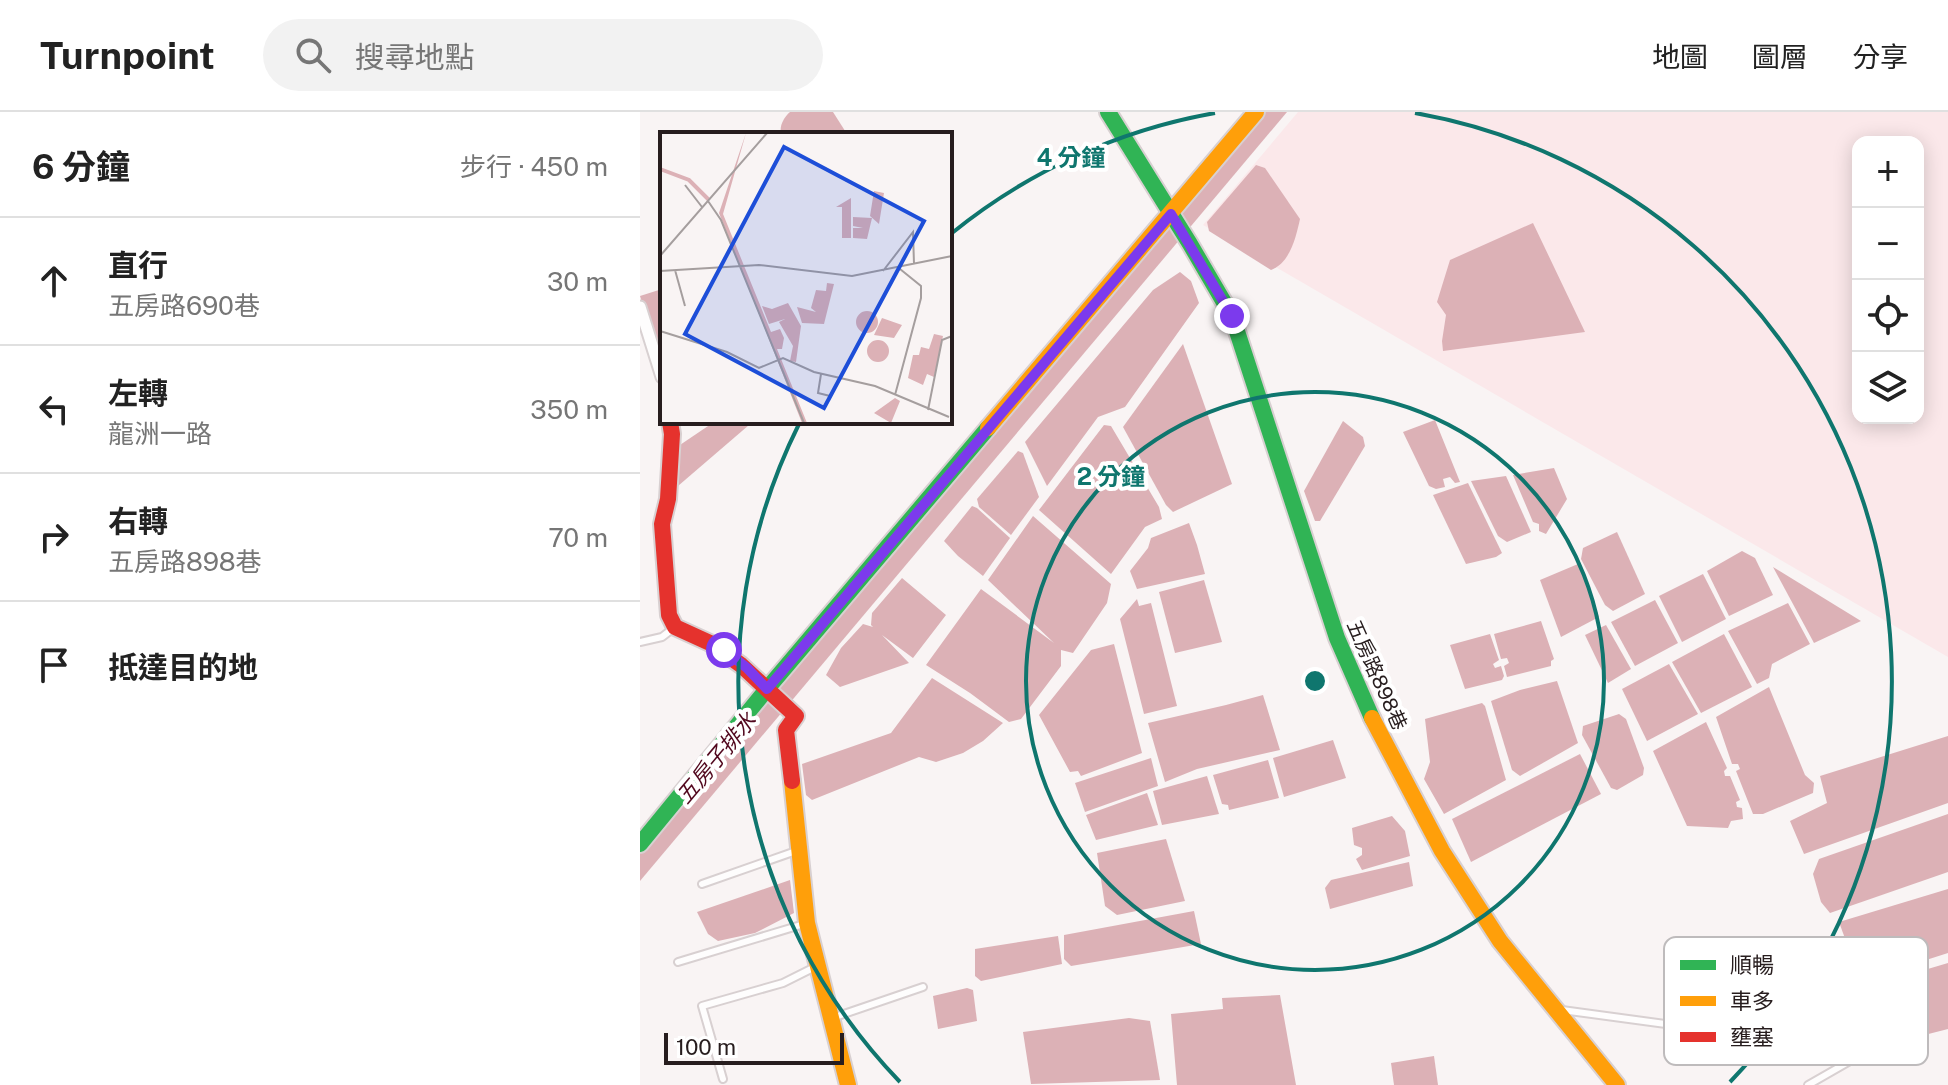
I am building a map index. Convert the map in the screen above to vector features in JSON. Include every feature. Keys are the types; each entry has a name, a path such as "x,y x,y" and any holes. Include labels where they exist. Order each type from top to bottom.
{"street":[{"path":"1108,112 1171,214"},
{"path":"640,844 767,689 1256,112"},
{"name":"五房路898巷","path":"1171,214 1232,316 1337,638 1374,722 1442,851 1500,941 1617,1085"},
{"path":"640,307 660,371"},
{"path":"670,424 668,499 662,524 669,615 675,627 724,650 747,668 796,716 786,730 807,923 848,1085"}],"lane":[{"path":"640,642 662,637 675,627"},
{"path":"702,884 799,850"},
{"path":"678,962 807,923"},
{"path":"723,1079 702,1006 783,983 818,966"},
{"path":"832,1018 923,987"},
{"path":"1554,1009 1664,1024"},
{"path":"1808,1085 1843,1065"}],"shaded area":[{"path":"1298,112 1948,112 1948,657 1203,225"}],"water":[{"path":"790,112 833,112 846,132 781,132"},
{"name":"五房子排水","path":"1259,112 1287,112 640,881 640,847"},
{"path":"1256,165 1265,168 1300,219 1287,256 1271,270 1209,231 1207,222"},
{"path":"1533,223 1585,332 1443,351 1446,315 1437,302 1450,260"},
{"path":"1180,272 1191,281 1199,303 1125,407 1098,417 1047,486 1025,442 1153,290"},
{"path":"660,290 659,356 640,296"},
{"path":"1183,344 1232,484 1173,512 1166,505 1123,427"},
{"path":"1435,420 1460,482 1455,483 1450,477 1443,479 1445,487 1436,489 1429,486 1403,432"},
{"path":"1343,421 1363,437 1365,446 1320,521 1315,521 1304,491"},
{"path":"711,424 749,425 671,492 674,449"},
{"path":"1104,425 1111,426 1159,507 1162,519 1145,527 1111,574 1039,510"},
{"path":"1018,451 1023,453 1039,497 1011,535 979,507 977,499"},
{"path":"1554,468 1567,499 1546,534 1539,531 1539,524 1533,522 1513,475"},
{"path":"1506,476 1531,532 1507,542 1498,536 1471,481"},
{"path":"1468,483 1502,553 1466,564 1433,495"},
{"path":"972,506 1010,538 983,576 944,541"},
{"path":"1033,516 1111,584 1107,603 1073,653 1061,650 1061,666 1021,719 1009,722 926,665 981,589 1054,643 988,580"},
{"path":"1189,523 1205,574 1137,589 1130,571 1148,548 1151,538"},
{"path":"1617,532 1645,594 1613,611 1605,605 1581,559 1583,548"},
{"path":"1742,551 1755,558 1773,595 1729,616 1707,571"},
{"path":"1578,564 1599,617 1561,637 1540,580"},
{"path":"1773,567 1861,621 1814,643"},
{"path":"1703,574 1726,619 1682,642 1659,596"},
{"path":"902,578 946,615 913,658 882,635 909,663 840,687 826,675 841,648 863,624 873,627 872,613"},
{"path":"1204,580 1222,642 1175,653 1159,592"},
{"path":"1137,599 1139,606 1151,603 1177,706 1144,714 1120,619"},
{"path":"1655,600 1678,643 1635,666 1611,622"},
{"path":"1788,603 1810,644 1772,664 1769,678 1757,684 1728,631"},
{"path":"1541,621 1554,659 1551,666 1507,677 1504,666 1509,663 1507,658 1501,659 1494,634"},
{"path":"1606,625 1631,669 1608,683 1585,635"},
{"path":"1490,634 1499,660 1493,664 1495,668 1501,666 1504,676 1502,680 1465,689 1450,645"},
{"path":"1724,634 1752,687 1701,713 1672,662"},
{"path":"1114,644 1142,753 1081,776 1078,771 1070,772 1039,715 1091,650"},
{"path":"1669,664 1698,714 1647,741 1622,689"},
{"path":"932,678 1003,723 963,753 936,762 919,757 812,800 806,795 802,764 891,733"},
{"path":"1557,681 1578,743 1520,776 1512,770 1491,701"},
{"path":"1769,687 1805,775 1814,783 1813,793 1763,814 1753,814 1736,771 1740,769 1738,764 1732,764 1716,717"},
{"path":"1263,695 1280,750 1197,769 1165,782 1148,723"},
{"path":"1482,703 1506,780 1444,814 1424,779 1430,762 1425,719"},
{"path":"1619,714 1626,719 1644,768 1643,775 1617,790 1611,788 1582,735 1583,726"},
{"path":"1706,722 1727,768 1725,776 1730,776 1740,800 1736,802 1737,807 1742,808 1743,819 1731,821 1728,828 1687,826 1653,751"},
{"path":"1948,736 1948,803 1804,854 1790,821 1827,803 1820,776"},
{"path":"1333,740 1346,778 1284,797 1273,758"},
{"path":"1580,754 1601,794 1471,862 1452,819"},
{"path":"1151,758 1158,786 1085,812 1075,783"},
{"path":"1268,760 1279,798 1229,810 1228,805 1222,804 1213,775"},
{"path":"1207,776 1219,814 1162,825 1153,791"},
{"path":"1147,793 1158,825 1096,840 1086,815"},
{"path":"1948,814 1948,872 1830,913 1821,902 1813,874 1819,859"},
{"path":"1392,816 1405,831 1410,856 1362,870 1356,859 1362,855 1362,848 1354,845 1352,828"},
{"path":"1166,839 1185,901 1117,915 1105,906 1097,853"},
{"path":"1409,862 1413,886 1330,909 1325,888 1331,880"},
{"path":"790,880 794,913 755,933 718,941 708,934 697,912"},
{"path":"1948,889 1948,953 1928,959 1928,937 1844,937 1839,922"},
{"path":"1194,911 1201,944 1071,966 1064,959 1064,935"},
{"path":"1058,936 1062,964 981,981 975,976 975,949"},
{"path":"1948,963 1948,1029 1928,1034 1928,969"},
{"path":"967,988 973,990 977,1021 938,1029 933,996"},
{"path":"1280,995 1296,1085 1177,1085 1171,1014 1223,1009 1222,998"},
{"path":"1129,1018 1150,1021 1160,1080 1031,1084 1023,1032"},
{"path":"1434,1056 1438,1085 1394,1085 1391,1063"}],"traffic: fast":[{"path":"1108,112 1232,316 1337,638 1372,718"},
{"path":"640,844 988,428"}],"traffic: slow":[{"path":"988,428 1256,112"},
{"path":"1372,718 1442,851 1500,941 1617,1085"},
{"path":"792,781 807,923 848,1085"}],"traffic: jam":[{"path":"670,424 668,499 662,524 669,615 675,627 710,643 741,665 796,716 786,730 792,781"}],"route":[{"path":"724,650 767,689 1171,214 1232,316"}]}
